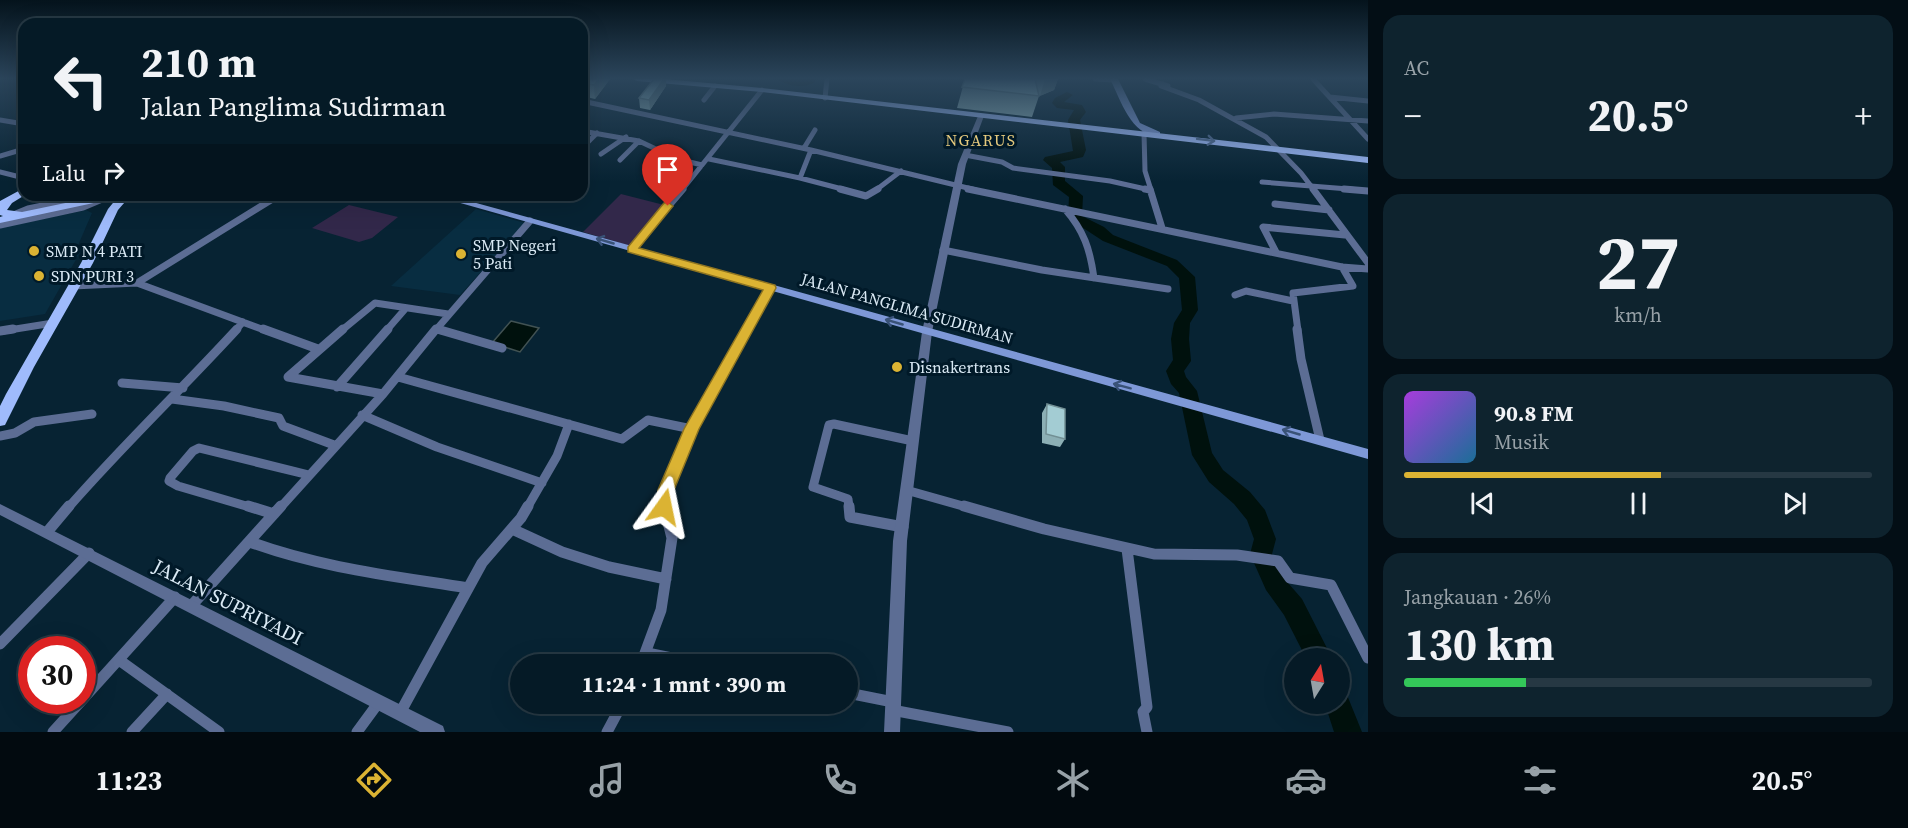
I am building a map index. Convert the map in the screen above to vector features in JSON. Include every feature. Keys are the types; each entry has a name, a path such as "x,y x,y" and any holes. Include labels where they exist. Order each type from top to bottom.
{"main road":[{"path":"956,113 1085,128 1135,128 1157,134"},
{"path":"1129,113 1135,128 1144,133 1368,160"},
{"path":"18,195 4,203 1,208 3,213 30,213"},
{"path":"1,221 89,201"},
{"path":"100,201 111,215"},
{"path":"0,421 15,386 119,201"},
{"name":"JALAN PANGLIMA SUDIRMAN","path":"458,201 1368,454"}],"street":[{"path":"637,113 807,149 957,186 1092,215 1342,267 1368,269"},
{"path":"632,249 709,159 744,113"},
{"path":"1228,113 1266,137 1311,187 1368,263"},
{"path":"1345,113 1368,139"},
{"path":"1237,118 1274,114 1368,121"},
{"path":"892,732 900,541 927,332 957,186 965,155 981,116"},
{"path":"13,121 18,119"},
{"path":"0,120 18,122"},
{"path":"800,178 807,149 815,130"},
{"path":"588,132 626,137 677,159 702,165"},
{"path":"588,142 597,133"},
{"path":"1144,133 1145,171 1162,228"},
{"path":"601,154 607,149 616,147 626,137"},
{"path":"620,160 639,141"},
{"path":"0,156 18,151"},
{"path":"965,155 1002,162 1013,168 1150,190"},
{"path":"709,159 800,178 866,196 900,171"},
{"path":"0,172 18,176"},
{"path":"1262,183 1368,191"},
{"path":"1,221 30,208 78,201"},
{"path":"1,221 86,201"},
{"path":"137,283 269,201"},
{"path":"1275,204 1329,210"},
{"path":"1069,210 1080,226 1091,257 1094,278"},
{"path":"192,605 334,445 398,377 448,314 530,221"},
{"path":"1276,252 1263,227 1345,235"},
{"path":"944,250 1094,278 1168,289"},
{"path":"1320,440 1301,359 1293,301 1296,292 1353,286 1342,267"},
{"path":"73,286 137,283 318,349"},
{"path":"652,654 647,653 662,610 672,538 664,507 666,490 692,429 770,288"},
{"path":"1234,295 1250,291 1293,301"},
{"path":"383,394 288,378 370,305 377,303 448,314"},
{"path":"337,387 406,308"},
{"path":"0,332 53,322"},
{"path":"48,531 117,452 183,388 243,322"},
{"path":"437,329 502,348"},
{"path":"398,377 622,439 648,420 692,429"},
{"path":"122,383 183,388"},
{"path":"172,399 224,405 279,418 283,426 334,445"},
{"path":"0,436 15,433 34,422 92,414"},
{"path":"363,416 437,447 542,483"},
{"path":"400,713 482,563 513,528 542,483 569,424"},
{"path":"903,527 850,517 848,499 813,487 829,425 834,424 913,441"},
{"path":"274,514 178,486 169,481 193,451 199,447 309,475"},
{"path":"906,490 976,511 1127,549 1154,554 1244,555 1281,562 1290,578 1331,585 1368,658"},
{"name":"JALAN SUPRIYADI","path":"0,509 48,531 437,732"},
{"path":"513,528 562,552 609,567 666,579"},
{"path":"250,542 316,564 468,588"},
{"path":"1127,549 1147,707 1143,712 1147,732"},
{"path":"0,644 89,553"},
{"path":"96,684 175,597"},
{"path":"118,660 219,732"},
{"path":"132,732 166,694"},
{"path":"858,696 1008,732"},
{"path":"357,732 379,702"},
{"path":"53,732 69,714"},
{"path":"607,732 617,714"}],"shaded area":[{"path":"621,194 668,206 634,247 583,232"},
{"path":"349,205 398,217 372,238 359,242 312,228"},
{"name":"SMP Negeri 5 Pati","path":"476,209 525,223 460,295 391,286"},
{"path":"86,210 92,213 76,250 82,249 45,314 0,321 0,228"},
{"path":"511,321 539,328 520,352 492,343"}],"building":[{"path":"1047,404 1065,409 1065,439 1046,434"}],"waterway":[{"path":"1079,113 1074,120 1079,154 1049,160 1059,167 1058,182 1076,196 1075,218 1099,230 1108,238 1172,263 1187,277 1190,310 1182,323 1180,339 1182,361 1175,371 1177,379 1188,391 1202,455 1216,476 1242,498 1257,516 1265,539 1261,554 1274,583 1293,607 1314,648"},
{"path":"1342,714 1348,732"}],"place":[{"name":"SMP N 4 PATI","path":"34,251"},
{"name":"SMP Negeri 5 Pati","path":"461,254"},
{"name":"SDN PURI 3","path":"39,276"},
{"name":"Disnakertrans","path":"897,367"}],"district":[{"name":"NGARUS","path":"981,140"}],"route":[{"path":"664,507 666,490 692,429 770,288 632,249 668,206"}]}
